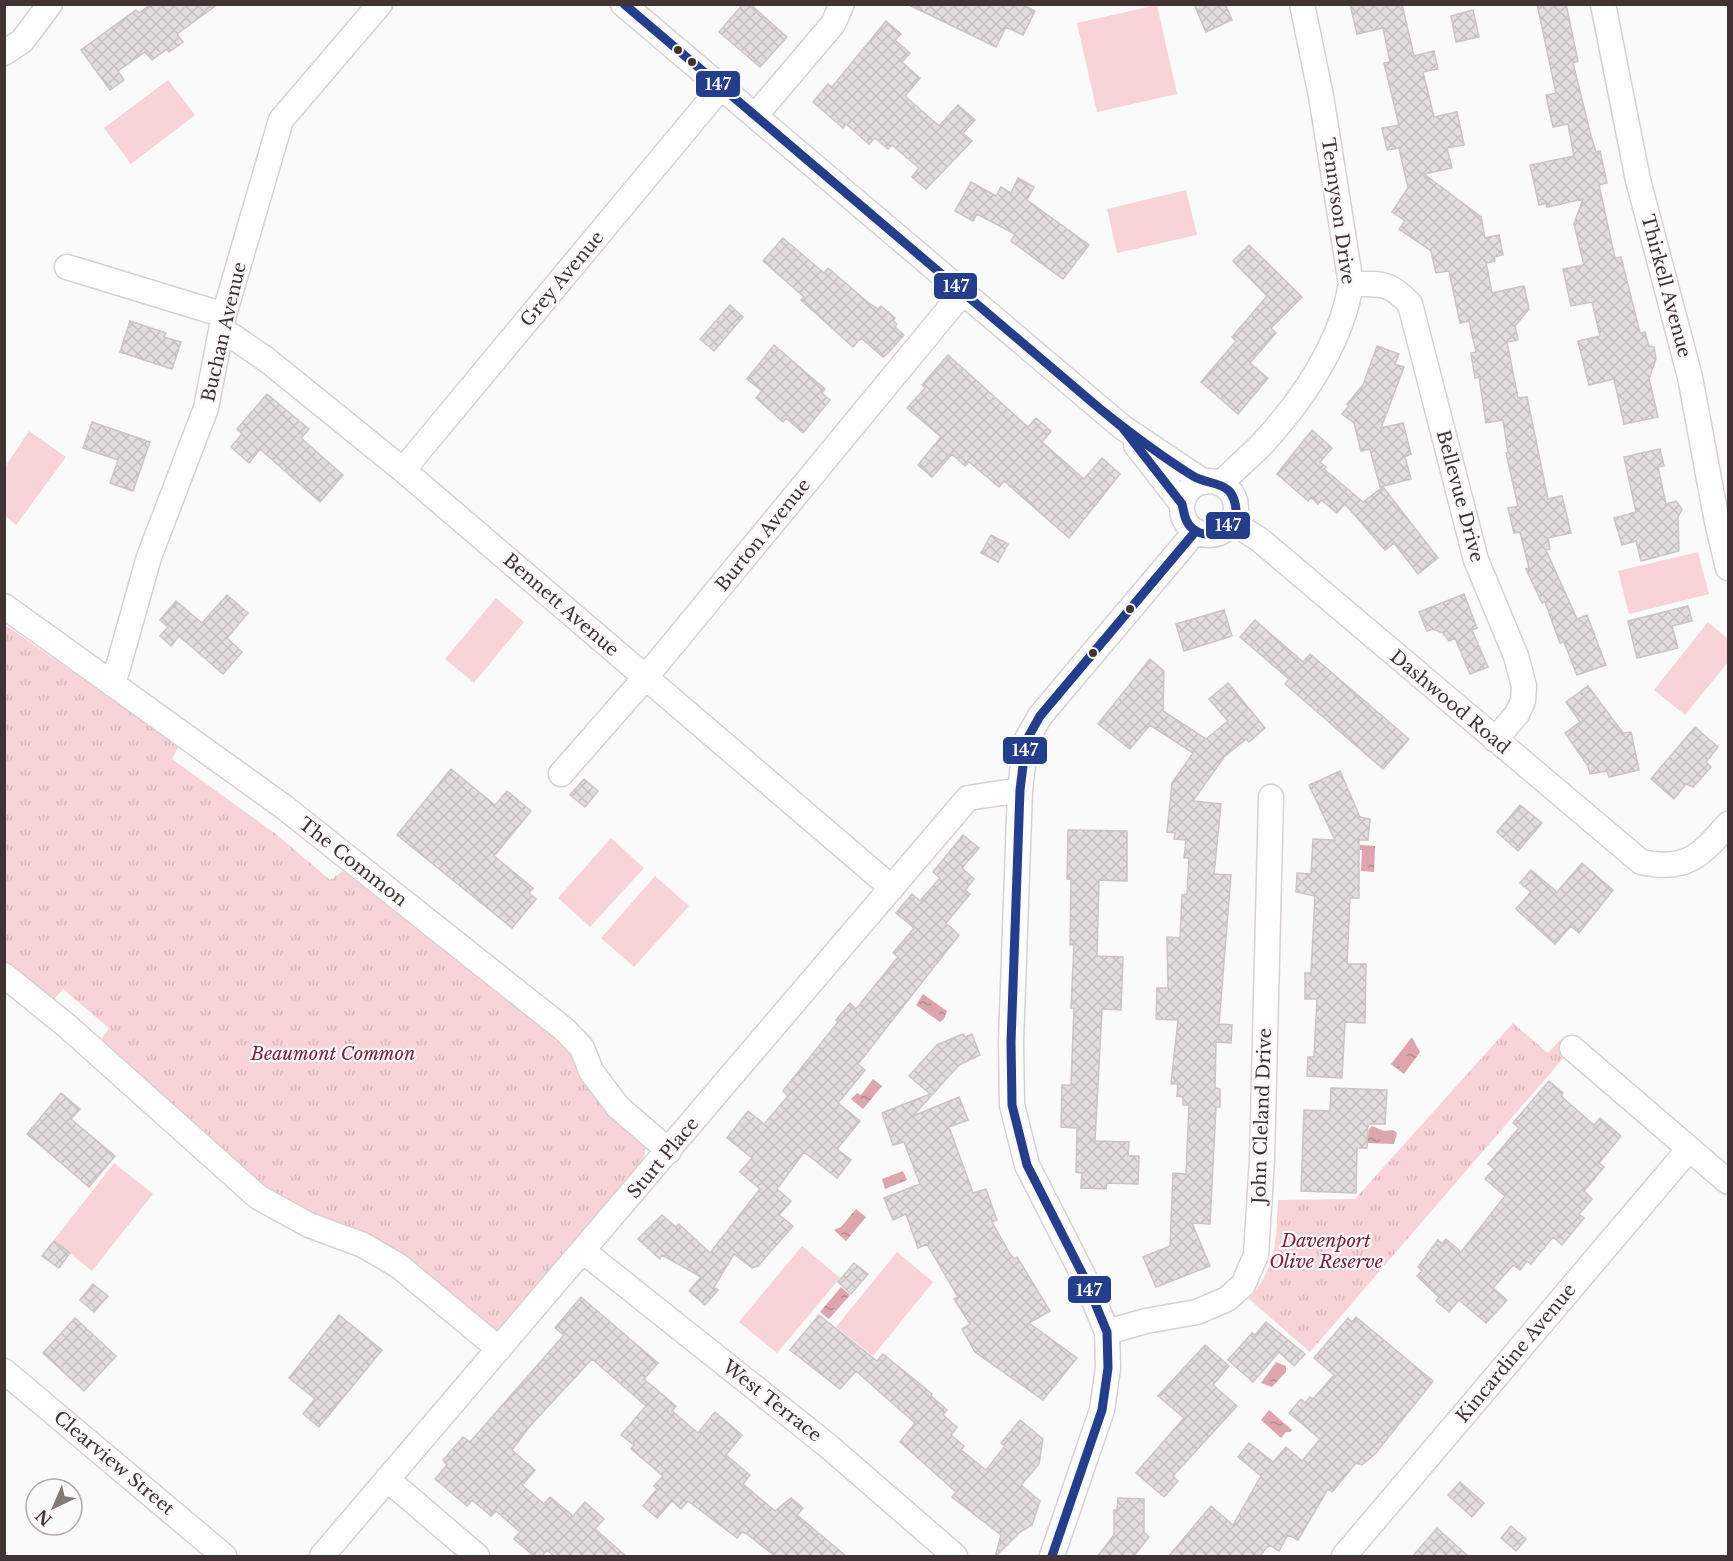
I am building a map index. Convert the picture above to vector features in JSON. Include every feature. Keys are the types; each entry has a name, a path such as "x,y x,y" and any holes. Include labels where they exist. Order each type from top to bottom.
{"street":[{"path":"4,53 22,41 50,4"},
{"name":"Buchan Avenue","path":"113,686 149,557 206,408 223,324 281,120 380,4"},
{"path":"623,4 1122,427 1212,483 1228,489 1236,505 1232,522 1227,529 1211,535 1195,531 1186,522 1182,504 1122,427"},
{"path":"755,116 833,24 842,4"},
{"name":"Tennyson Drive","path":"1212,483 1263,443 1312,381 1346,312 1350,284 1321,96 1302,4"},
{"name":"Thirkell Avenue","path":"1603,4 1638,180 1690,377 1717,522 1728,568"},
{"name":"Grey Avenue","path":"403,470 721,87"},
{"name":"Bennett Avenue","path":"67,267 223,324 232,336 267,360 403,470 892,888"},
{"name":"Bellevue Drive","path":"1350,284 1387,285 1399,292 1410,304 1476,561 1516,656 1524,686 1523,701 1517,714 1495,740"},
{"name":"Burton Avenue","path":"561,774 645,678 963,292"},
{"path":"1182,504 1190,490 1212,483"},
{"name":"Dashwood Road","path":"1232,522 1260,540 1641,861 1674,866 1706,850 1728,824"},
{"path":"1052,1557 1102,1410 1108,1368 1107,1332 1085,1279 1027,1165 1012,1105 1011,1042 1020,790 1026,741 1040,716 1195,531"},
{"name":"The Common","path":"4,606 284,807 566,1030 582,1048 591,1071 618,1107 669,1151"},
{"name":"Sturt Place","path":"322,1557 968,798 1020,790"},
{"name":"John Cleland Drive","path":"1107,1332 1146,1321 1197,1312 1227,1299 1243,1285 1256,1255 1262,1159 1271,797"},
{"path":"4,975 67,1026 258,1197 309,1225 363,1245 399,1266 500,1348"},
{"path":"1572,1048 1728,1182"},
{"name":"Kincardine Avenue","path":"1344,1557 1689,1149"},
{"name":"West Terrace","path":"583,1251 827,1445 955,1557"},
{"name":"Clearview Street","path":"4,1371 224,1557"},
{"path":"387,1479 477,1557"}],"green space":[{"path":"1157,5 1177,94 1097,112 1077,23"},
{"path":"168,80 195,115 131,164 104,128"},
{"path":"1186,190 1197,235 1117,253 1107,209"},
{"path":"29,431 66,457 16,525 5,516 5,467"},
{"path":"1698,552 1709,594 1629,614 1618,571"},
{"path":"496,598 524,622 474,683 445,659"},
{"path":"1708,622 1728,639 1728,662 1685,715 1654,690"},
{"name":"Beaumont Common","path":"4,624 179,746 172,759 277,835 330,880 343,871 558,1038 646,1147 643,1162 493,1339 237,1170 100,1041 109,1028 63,989 52,1002 5,966"},
{"path":"611,838 644,868 590,927 558,898"},
{"path":"655,876 689,906 634,967 601,938"},
{"name":"Davenport Olive Reserve","path":"1513,1023 1548,1053 1561,1039 1572,1048 1310,1352 1249,1299 1270,1264 1275,1241 1278,1200 1355,1199"},
{"path":"114,1163 153,1194 92,1271 54,1240"},
{"path":"802,1246 840,1278 777,1353 739,1322"},
{"path":"897,1252 933,1282 873,1356 836,1327"}],"water":[{"path":"1360,845 1375,846 1374,872 1361,871 1362,850 1360,850"},
{"path":"923,994 947,1011 940,1022 916,1005"},
{"path":"1412,1037 1420,1052 1404,1074 1391,1064"},
{"path":"873,1079 882,1086 863,1109 851,1099 857,1093 861,1095"},
{"path":"1372,1126 1384,1131 1393,1130 1397,1133 1394,1144 1367,1143 1369,1129"},
{"path":"903,1171 907,1180 885,1189 882,1179"},
{"path":"856,1209 866,1217 846,1241 834,1230 841,1227"},
{"path":"841,1287 850,1295 829,1319 820,1312"},
{"path":"1276,1362 1286,1366 1286,1372 1272,1387 1261,1383"},
{"path":"1269,1410 1292,1430 1286,1432 1281,1438 1261,1420"}],"building":[{"path":"151,4 218,4 177,34 183,42 169,52 167,49 152,60 145,52 118,71 124,80 110,90 81,50 136,10 139,13"},
{"path":"743,4 750,4 787,37 760,67 719,32"},
{"path":"907,4 1021,4 1035,11 1023,35 1006,27 996,47"},
{"path":"1194,4 1225,4 1232,20 1206,32"},
{"path":"1350,4 1402,4 1414,56 1434,51 1438,69 1423,72 1434,117 1457,112 1464,145 1447,148 1452,168 1424,174 1481,217 1485,238 1499,235 1503,255 1494,257 1495,261 1486,263 1492,293 1524,286 1529,309 1515,326 1518,340 1507,342 1518,398 1527,397 1548,499 1562,496 1571,533 1548,538 1550,549 1546,550 1577,619 1587,615 1606,665 1577,675 1564,642 1560,643 1545,602 1542,603 1526,569 1529,568 1520,532 1514,533 1508,508 1518,506 1506,453 1508,452 1503,420 1486,423 1479,377 1475,378 1471,353 1476,352 1469,321 1460,323 1449,271 1436,273 1431,251 1399,229 1405,221 1392,212 1408,188 1399,148 1387,150 1382,128 1399,125 1384,63 1390,62 1383,28 1357,34"},
{"path":"1537,4 1566,4 1578,61 1573,63 1591,136 1596,152 1600,151 1607,183 1599,185 1615,258 1621,257 1640,333 1645,332 1649,346 1654,347 1656,359 1649,379 1658,417 1624,424 1614,379 1589,385 1578,341 1600,336 1592,302 1571,306 1563,269 1584,265 1574,224 1583,199 1547,207 1546,203 1539,205 1530,165 1574,156 1568,124 1553,127 1546,95 1556,93"},
{"path":"1473,10 1479,37 1456,42 1451,16"},
{"path":"886,21 901,34 895,40 910,53 902,62 920,78 905,96 939,126 958,105 975,120 963,133 972,141 926,189 912,177 919,168 892,145 888,149 875,138 869,144 846,124 843,128 813,102 828,84 832,87"},
{"path":"1018,178 1034,187 1027,200 1089,245 1063,279 1011,241 1015,234 977,214 973,221 955,211 971,182 996,196 1001,187 1011,193"},
{"path":"783,238 824,273 828,268 870,304 878,309 881,306 895,318 893,321 897,324 895,327 904,335 888,353 883,357 861,338 853,347 801,300 804,297 763,261"},
{"path":"1249,245 1302,297 1271,328 1276,333 1250,363 1268,378 1238,414 1201,382 1236,341 1232,337 1267,296 1233,261"},
{"path":"730,305 743,317 714,351 700,339"},
{"path":"130,321 166,333 164,337 181,342 172,369 120,352"},
{"path":"774,345 825,389 822,393 830,400 803,433 786,418 783,422 756,398 762,391 747,379"},
{"path":"1377,346 1399,354 1395,364 1404,367 1381,428 1403,423 1411,454 1405,457 1411,479 1380,487 1370,449 1361,451 1354,423 1342,414 1349,406 1347,404 1363,385"},
{"path":"948,355 1028,427 1036,418 1051,431 1042,442 1084,479 1102,458 1120,474 1069,538 1004,481 999,487 969,462 965,466 952,454 932,477 918,465 941,437 907,408 925,388 922,385"},
{"path":"267,394 309,429 301,438 343,475 320,502 260,449 249,463 231,447 242,434 237,429"},
{"path":"92,422 150,442 133,491 110,483 118,460 83,448"},
{"path":"1312,430 1332,448 1320,462 1326,467 1324,469 1363,502 1383,487 1438,558 1418,574 1394,543 1385,550 1345,504 1337,513 1321,500 1318,504 1311,497 1308,501 1277,474"},
{"path":"1660,449 1664,466 1658,467 1666,504 1676,501 1682,509 1678,517 1679,551 1641,561 1636,541 1622,545 1614,518 1636,512 1624,457"},
{"path":"991,535 1008,544 998,562 981,553"},
{"path":"1464,594 1477,628 1472,630 1488,667 1470,674 1455,638 1449,641 1443,633 1433,629 1427,631 1419,612"},
{"path":"227,595 248,613 227,638 242,652 223,674 179,636 171,646 160,636 168,627 160,620 176,601 202,623"},
{"path":"1688,606 1692,621 1672,626 1678,648 1637,658 1628,621"},
{"path":"1224,610 1232,636 1184,651 1176,624"},
{"path":"1255,620 1303,662 1310,654 1409,739 1383,769 1285,684 1289,679 1240,637"},
{"path":"1150,659 1164,671 1163,711 1206,739 1228,721 1209,699 1228,683 1265,728 1249,742 1246,739 1224,757 1193,801 1221,804 1214,874 1231,875 1219,1024 1232,1025 1231,1043 1216,1042 1215,1088 1220,1089 1220,1107 1216,1107 1210,1224 1192,1223 1210,1266 1156,1287 1143,1257 1170,1246 1173,1173 1186,1174 1189,1105 1183,1105 1183,1097 1177,1096 1178,1084 1171,1084 1178,1020 1156,1019 1157,988 1168,988 1167,937 1180,938 1182,895 1187,894 1189,858 1184,858 1186,840 1174,839 1175,833 1167,832 1172,783 1193,753 1150,725 1130,749 1098,724"},
{"path":"1588,686 1623,733 1631,732 1639,770 1609,777 1607,771 1590,774 1588,766 1565,733 1580,722 1566,702"},
{"path":"1695,727 1718,747 1706,762 1711,767 1693,787 1686,784 1674,799 1651,779"},
{"path":"451,769 495,805 507,791 531,811 494,856 533,888 529,893 536,899 512,928 397,835"},
{"path":"1340,771 1360,817 1370,819 1368,840 1359,840 1359,898 1350,898 1347,964 1366,964 1365,1023 1345,1022 1342,1078 1307,1076 1308,1057 1314,1057 1317,999 1305,999 1305,973 1311,973 1315,896 1296,892 1297,873 1311,874 1313,839 1335,840 1309,785"},
{"path":"584,779 598,791 585,807 570,795"},
{"path":"1520,805 1542,823 1518,851 1497,832"},
{"path":"1068,830 1127,831 1127,881 1099,880 1097,956 1123,957 1121,1010 1102,1009 1095,1141 1129,1142 1128,1156 1139,1156 1138,1184 1107,1183 1106,1189 1081,1188 1082,1173 1076,1172 1077,1128 1061,1127 1062,1085 1071,1085 1074,1008 1071,1008 1074,945 1070,945 1071,879 1067,879"},
{"path":"963,835 979,848 962,868 974,879 965,890 970,894 946,923 959,935 858,1064 865,1070 838,1103 860,1121 837,1149 851,1160 837,1178 804,1152 777,1189 791,1201 779,1215 793,1226 758,1266 752,1268 734,1254 714,1287 718,1290 705,1305 689,1291 701,1277 662,1255 660,1259 638,1239 662,1215 676,1227 679,1224 710,1253 760,1189 740,1172 752,1158 727,1138 748,1111 764,1124 788,1096 783,1091 838,1022 836,1020 850,1003 856,1009 898,957 893,953 914,928 896,913 912,894 920,901 940,878 933,872"},
{"path":"1582,863 1613,890 1579,933 1571,926 1555,944 1516,909 1531,892 1520,883 1531,870 1557,892"},
{"path":"963,1034 965,1037 972,1034 980,1055 959,1065 913,1116 959,1097 968,1120 949,1127 973,1193 986,1189 997,1220 992,1222 1010,1254 1014,1259 1017,1257 1050,1311 1029,1323 1077,1358 1043,1400 975,1352 962,1329 970,1324 954,1299 958,1297 927,1244 918,1248 906,1214 893,1220 884,1198 920,1184 904,1142 893,1145 882,1113 930,1094 909,1076 937,1045"},
{"path":"1549,1081 1563,1093 1561,1096 1594,1125 1600,1118 1621,1136 1599,1163 1604,1167 1584,1191 1592,1199 1579,1214 1584,1218 1562,1245 1553,1237 1531,1264 1527,1261 1520,1270 1513,1265 1493,1288 1507,1300 1486,1323 1459,1300 1449,1312 1436,1301 1439,1297 1417,1276 1422,1271 1418,1267 1438,1240 1442,1244 1446,1239 1461,1252 1505,1196 1485,1179 1494,1169 1488,1164 1519,1128 1513,1123"},
{"path":"1331,1088 1387,1090 1385,1124 1368,1124 1367,1148 1357,1148 1356,1193 1301,1191 1304,1110 1330,1111"},
{"path":"61,1093 80,1109 71,1119 115,1156 89,1187 27,1134"},
{"path":"54,1241 70,1253 59,1268 42,1256"},
{"path":"854,1263 868,1274 851,1294 838,1282"},
{"path":"93,1284 108,1296 94,1312 80,1300"},
{"path":"581,1297 658,1363 644,1379 676,1406 672,1411 698,1433 715,1412 742,1435 726,1455 750,1475 743,1484 775,1511 791,1498 803,1508 797,1515 847,1557 776,1557 747,1534 742,1532 737,1538 688,1501 681,1509 672,1501 657,1518 643,1506 657,1489 654,1486 663,1476 631,1449 634,1445 621,1435 646,1406 592,1359 530,1426 512,1450 535,1470 522,1485 544,1504 550,1497 573,1516 585,1502 604,1519 595,1529 627,1557 555,1557 547,1550 541,1557 535,1557 514,1539 520,1532 496,1511 491,1516 472,1500 467,1506 435,1479 447,1465 443,1460 463,1437 470,1442 564,1335 555,1328"},
{"path":"339,1315 382,1350 319,1427 303,1414 315,1399 289,1378"},
{"path":"819,1315 877,1361 883,1354 932,1394 931,1396 947,1410 943,1415 957,1427 951,1435 964,1446 961,1450 986,1470 1005,1446 1001,1443 1020,1420 1043,1439 1039,1464 1021,1485 1040,1501 1032,1525 1020,1532 995,1557 1001,1535 952,1497 956,1492 900,1442 915,1423 856,1371 840,1389 790,1350"},
{"path":"1356,1317 1433,1381 1375,1454 1362,1465 1356,1463 1332,1492 1328,1489 1298,1540 1288,1535 1279,1551 1269,1545 1259,1557 1168,1557 1211,1506 1233,1525 1261,1476 1238,1457 1249,1443 1273,1462 1286,1447 1302,1461 1320,1439 1289,1413 1301,1399 1305,1403 1310,1397 1313,1399 1334,1375 1314,1358 1348,1318 1352,1322"},
{"path":"75,1318 116,1356 84,1391 43,1353"},
{"path":"1266,1322 1305,1354 1294,1366 1279,1352 1253,1382 1228,1360 1252,1333 1255,1335"},
{"path":"1205,1345 1229,1366 1213,1385 1237,1406 1173,1476 1178,1481 1164,1497 1136,1473 1184,1418 1158,1396"},
{"path":"1460,1482 1484,1503 1472,1517 1448,1495"},
{"path":"1118,1498 1144,1499 1144,1532 1149,1537 1133,1557 1097,1557 1114,1535 1114,1510 1117,1510"},
{"path":"1511,1526 1526,1539 1516,1551 1501,1538"},
{"path":"1437,1528 1469,1557 1412,1557"}],"transit line":[{"name":"147","path":"624,4 812,164"},
{"name":"147","path":"624,4 812,164"},
{"name":"147","path":"812,164 1099,408"},
{"name":"147","path":"812,164 1099,408"},
{"name":"147","path":"1099,408 1145,444 1193,476 1228,490 1236,508 1231,524 1213,534 1199,532 1190,527 1182,504 1122,427 1099,408"},
{"name":"147","path":"1052,1556 1102,1410 1108,1368 1107,1332 1085,1279 1027,1165 1012,1105 1011,1042 1020,790 1026,741 1040,716 1195,532"}]}
